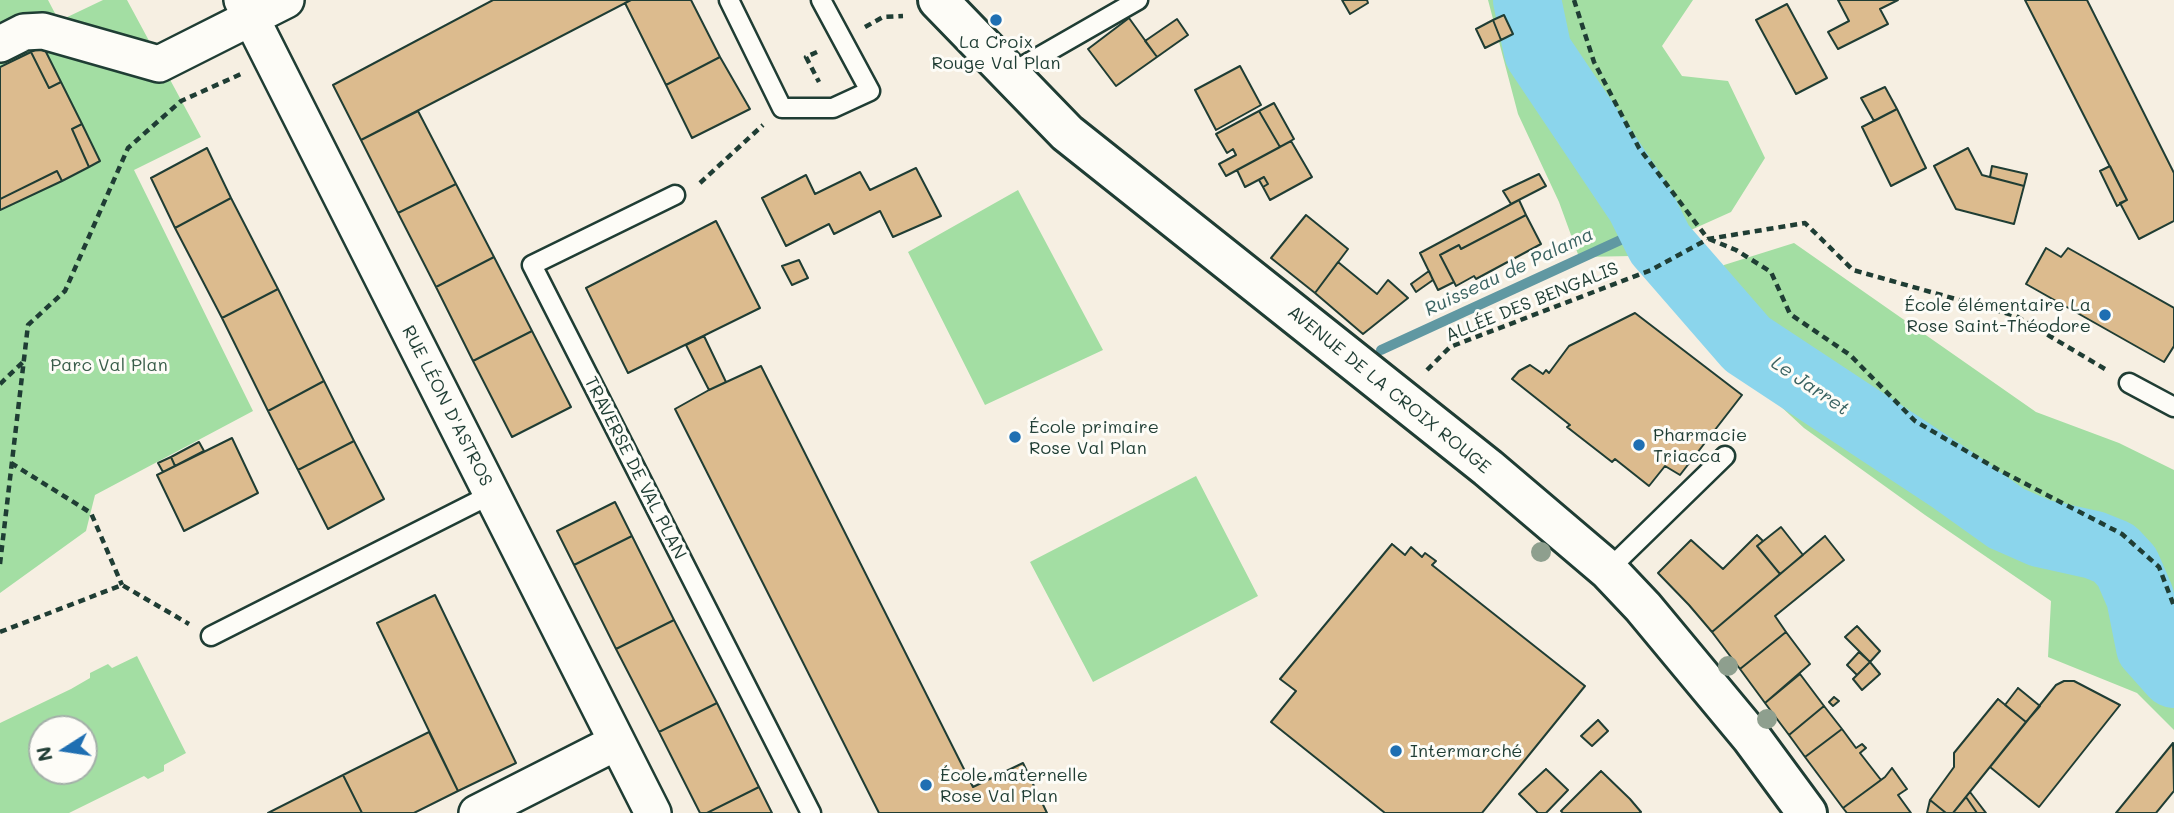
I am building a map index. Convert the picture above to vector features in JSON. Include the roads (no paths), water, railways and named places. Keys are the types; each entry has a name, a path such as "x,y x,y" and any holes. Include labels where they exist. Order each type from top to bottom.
{"main road":[{"name":"AVENUE DE LA CROIX ROUGE","path":"938,0 1067,133 1488,468 1608,569 1751,737 1805,812"}],"street":[{"path":"0,44 24,32 43,31 159,64 246,9 286,0"},
{"name":"RUE LÉON D'ASTROS","path":"246,9 653,813"},
{"path":"477,813 617,742"}],"lane":[{"path":"729,0 782,108 833,108 870,91 821,0"},
{"path":"1009,74 1138,0"},
{"name":"TRAVERSE DE VAL PLAN","path":"675,195 532,265 811,813"},
{"path":"2129,383 2174,407"},
{"path":"1608,569 1725,456"},
{"path":"211,636 492,494"}],"waterway":[{"name":"Le Jarret","path":"1527,0 1538,52 1640,204 1660,244 1747,344 2006,518 2040,533 2094,545 2114,553 2127,567 2140,597 2150,647 2174,674"},
{"name":"Ruisseau de Palama","path":"1381,350 1651,226"}],"place":[{"name":"La Croix Rouge Val Plan","path":"996,20"},
{"name":"École élémentaire La Rose Saint-Théodore","path":"2105,315"},
{"name":"École primaire Rose Val Plan","path":"1015,437"},
{"name":"Pharmacie Triacca","path":"1639,445"},
{"name":"Intermarché","path":"1396,751"},
{"name":"École maternelle Rose Val Plan","path":"926,785"}],"park label":[{"name":"Parc Val Plan","path":"109,365"}]}
